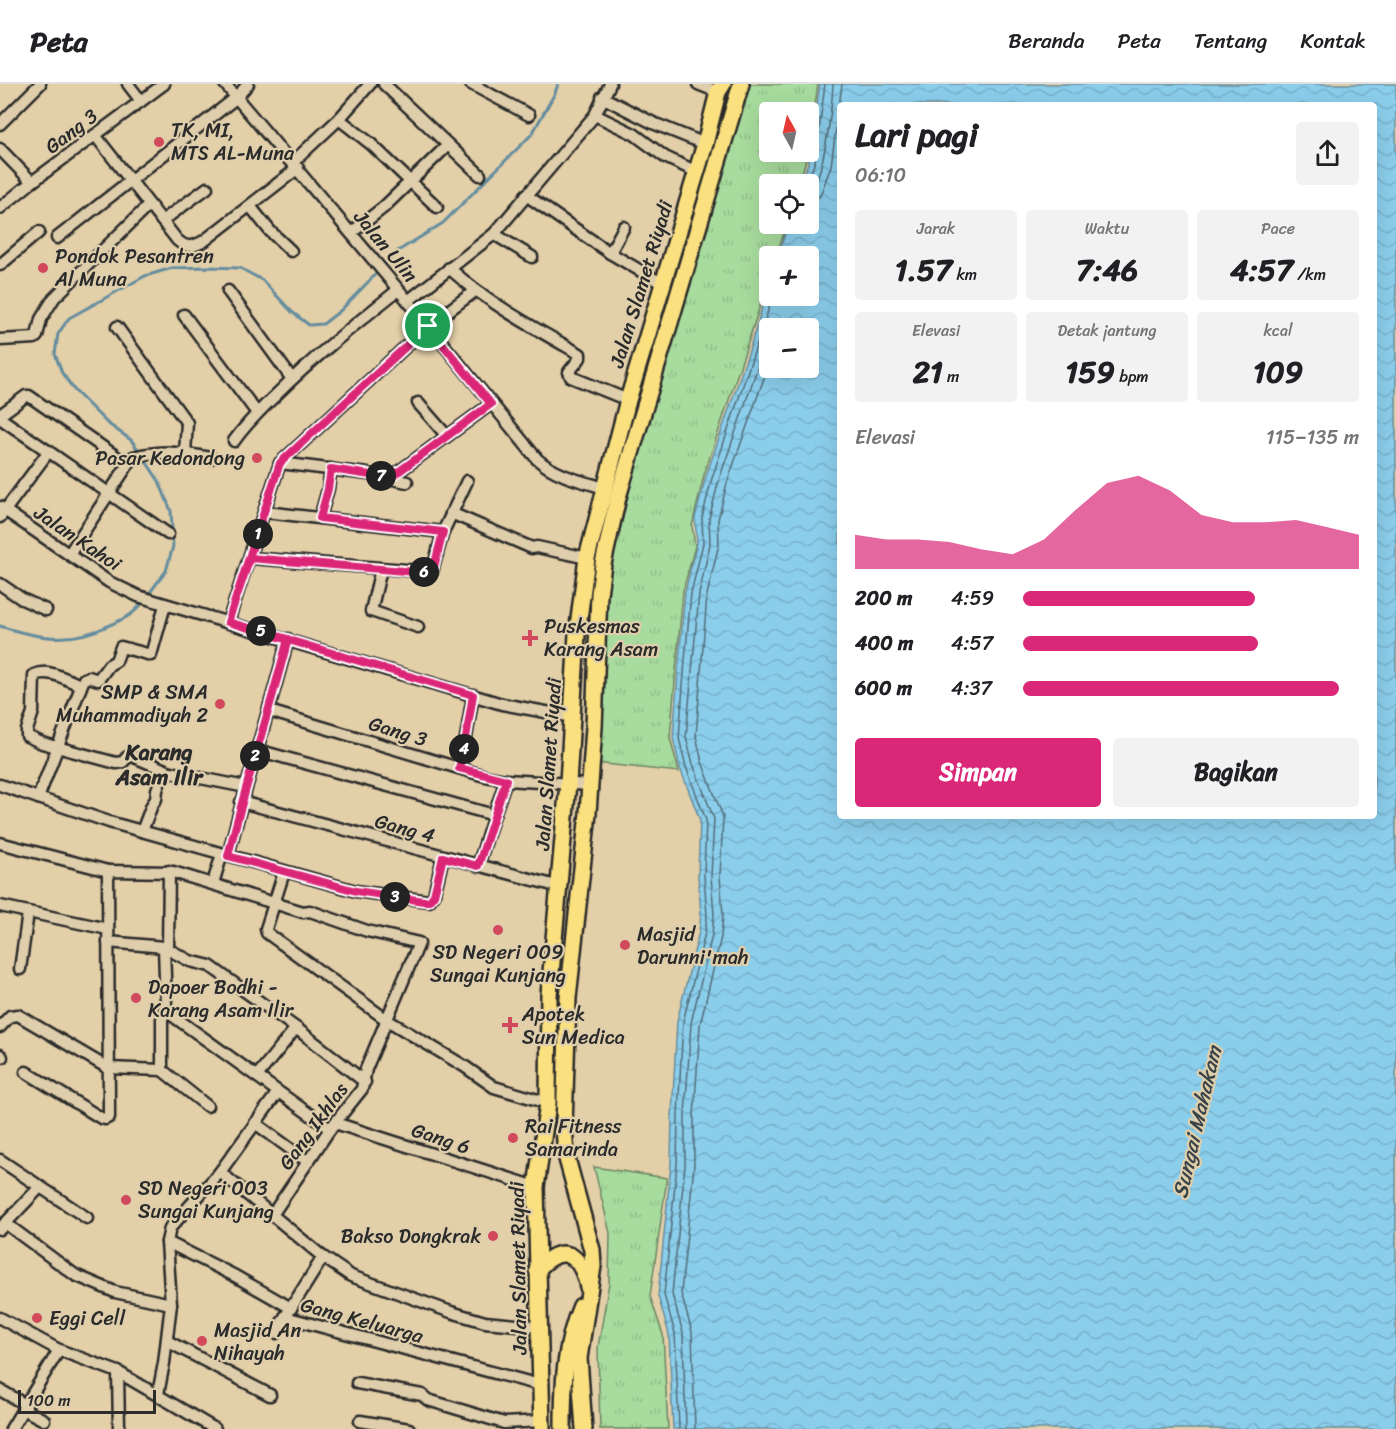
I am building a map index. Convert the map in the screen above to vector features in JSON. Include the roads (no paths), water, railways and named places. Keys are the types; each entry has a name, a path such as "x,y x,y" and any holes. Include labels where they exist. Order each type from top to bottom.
{"highway":[{"name":"Jalan Slamet Riyadi","path":"584,1429 579,1358 593,1266 592,1250 566,1155 564,1127 568,998 588,813 599,594 603,564 618,497 741,84"},
{"name":"Jalan Slamet Riyadi","path":"542,1425 536,1187 548,1103 549,995 560,887 577,634 587,558 628,400 721,88"},
{"path":"639,365 656,369"},
{"path":"566,808 588,813"},
{"path":"537,1270 549,1258 559,1254 573,1257 581,1267 589,1293"},
{"name":"Jalan Slamet Riyadi","path":"563,1429 563,1395 573,1325 589,1293"}],"street":[{"path":"0,124 40,84"},
{"path":"128,84 141,102"},
{"name":"Gang 3","path":"0,208 164,84"},
{"name":"Jalan Ulin","path":"225,84 295,165 537,459 547,468 604,488"},
{"path":"57,238 237,97 248,84"},
{"path":"95,135 162,221 184,246 190,247 204,241 250,206 295,165 370,84"},
{"path":"384,84 480,176"},
{"path":"471,84 529,115"},
{"path":"408,301 494,234 595,115 610,84"},
{"path":"698,84 721,88"},
{"path":"602,97 653,123 705,144"},
{"path":"595,115 634,134 664,157 697,172"},
{"path":"339,119 371,144 437,207"},
{"path":"351,233 411,182 448,145"},
{"path":"0,149 32,182"},
{"path":"162,221 207,188"},
{"path":"526,195 610,253 663,284"},
{"path":"0,340 35,338 41,319 54,298 149,205"},
{"path":"250,206 270,231 291,251"},
{"path":"610,253 624,227"},
{"path":"0,265 39,232"},
{"path":"494,234 532,257"},
{"path":"449,268 475,291 580,354 580,358 569,372 571,377 628,400"},
{"path":"234,441 257,413 292,379 328,346 398,290"},
{"path":"228,291 292,379"},
{"path":"228,622 280,463 428,326 475,291"},
{"path":"184,315 257,413"},
{"path":"117,327 187,423 185,453"},
{"path":"130,460 29,396 0,417 168,534"},
{"path":"418,403 447,436"},
{"path":"390,478 491,404"},
{"path":"2,512 49,451"},
{"path":"69,554 130,460 155,451 211,458"},
{"path":"280,463 407,482"},
{"path":"320,518 331,469"},
{"path":"250,558 432,572 443,532 467,481"},
{"name":"Jalan Kahoi","path":"2,512 109,582 138,596 502,704 573,717"},
{"path":"264,512 443,532"},
{"path":"451,513 527,546 587,558"},
{"path":"381,568 371,611 418,627"},
{"path":"0,584 22,599 46,610"},
{"path":"38,798 80,685 86,677 98,680 109,665 116,661 122,647 151,655 165,605"},
{"path":"213,883 225,855 246,787 288,639"},
{"path":"80,685 62,676 36,673 33,678 33,712 26,733 31,739 116,763 123,762 127,757 132,756 165,770 246,787"},
{"path":"459,768 473,695"},
{"name":"Gang 3","path":"269,711 506,780 590,785"},
{"path":"257,750 494,815"},
{"path":"142,831 156,799 165,770"},
{"path":"478,866 506,780"},
{"path":"0,785 70,810 356,891 429,901 434,895 443,857"},
{"name":"Gang 4","path":"241,802 560,887"},
{"path":"0,843 108,871 169,871 275,903"},
{"path":"26,1072 105,1119 109,1117 108,871"},
{"path":"162,1070 162,1019 166,1011 169,871"},
{"path":"284,872 266,929 267,933 387,1020 464,1066 494,1087 548,1103"},
{"name":"Gang Ikhlas","path":"272,1215 307,1161 363,1089 366,1070 419,943 382,935 310,911 303,912 275,903"},
{"path":"0,906 108,929"},
{"path":"20,969 28,913"},
{"path":"108,942 166,948 190,961 210,966 296,1028 365,1082"},
{"name":"Gang 6","path":"166,1011 279,1092 333,1126 536,1187"},
{"path":"0,1027 10,1016 18,1015 108,1068 162,1070 207,1106"},
{"path":"256,1076 296,1028"},
{"path":"158,1395 171,1304 167,1242 170,1228 220,1172 279,1092"},
{"path":"255,1123 307,1161"},
{"path":"0,1160 87,1218"},
{"path":"220,1172 322,1257 351,1276 485,1322 539,1327"},
{"path":"40,1187 3,1226 75,1275 93,1284 115,1292 171,1304"},
{"name":"Gang Keluarga","path":"167,1242 235,1276 288,1313 540,1385"},
{"path":"276,1333 322,1257"},
{"path":"0,1318 59,1350 118,1372 214,1429"},
{"path":"167,1341 270,1395"},
{"path":"11,1429 59,1350"},
{"path":"118,1372 119,1429"},
{"path":"357,1383 422,1395 428,1400 504,1423 542,1425"},
{"path":"0,1390 44,1420"},
{"path":"360,1421 407,1429"}],"water":[{"name":"Sungai Mahakam","path":"820,84 1396,84 1396,1429 673,1429 669,1334 658,1296 671,1164 677,1021 699,932 701,914 698,876 700,820 680,768 673,738 685,592 697,543 695,518 706,476 759,318 759,378 819,378 819,318 759,318 763,306 819,306 819,246 781,246 785,234 819,234 819,174 804,174 808,162 819,162 817,102"}],"waterway":[{"path":"140,452 131,440 107,423 75,391 62,373 55,354 58,334 69,318 145,276 172,268 208,267 240,268 262,280 292,312 309,325 323,324 341,310 398,251 443,223 532,134 558,84"},
{"path":"143,457 159,481 171,511 173,546 166,571 148,595"},
{"path":"0,626 42,636 82,635 125,618 144,601"}],"place":[{"name":"TK, MI, MTS AL-Muna","path":"159,142"},
{"name":"Pondok Pesantren Al Muna","path":"43,268"},
{"name":"Pasar Kedondong","path":"257,458"},
{"name":"Puskesmas Karang Asam","path":"530,638"},
{"name":"SMP & SMA Muhammadiyah 2","path":"220,704"},
{"name":"SD Negeri 009 Sungai Kunjang","path":"498,930"},
{"name":"Masjid Darunni'mah","path":"625,945"},
{"name":"Dapoer Bodhi - Karang Asam Ilir","path":"136,998"},
{"name":"Apotek Sun Medica","path":"510,1025"},
{"name":"Rai Fitness Samarinda","path":"513,1138"},
{"name":"SD Negeri 003 Sungai Kunjang","path":"126,1200"},
{"name":"Bakso Dongkrak","path":"493,1236"},
{"name":"Eggi Cell","path":"37,1318"},
{"name":"Masjid An Nihayah","path":"202,1341"}],"district":[{"name":"Karang Asam Ilir","path":"159,764"}]}
